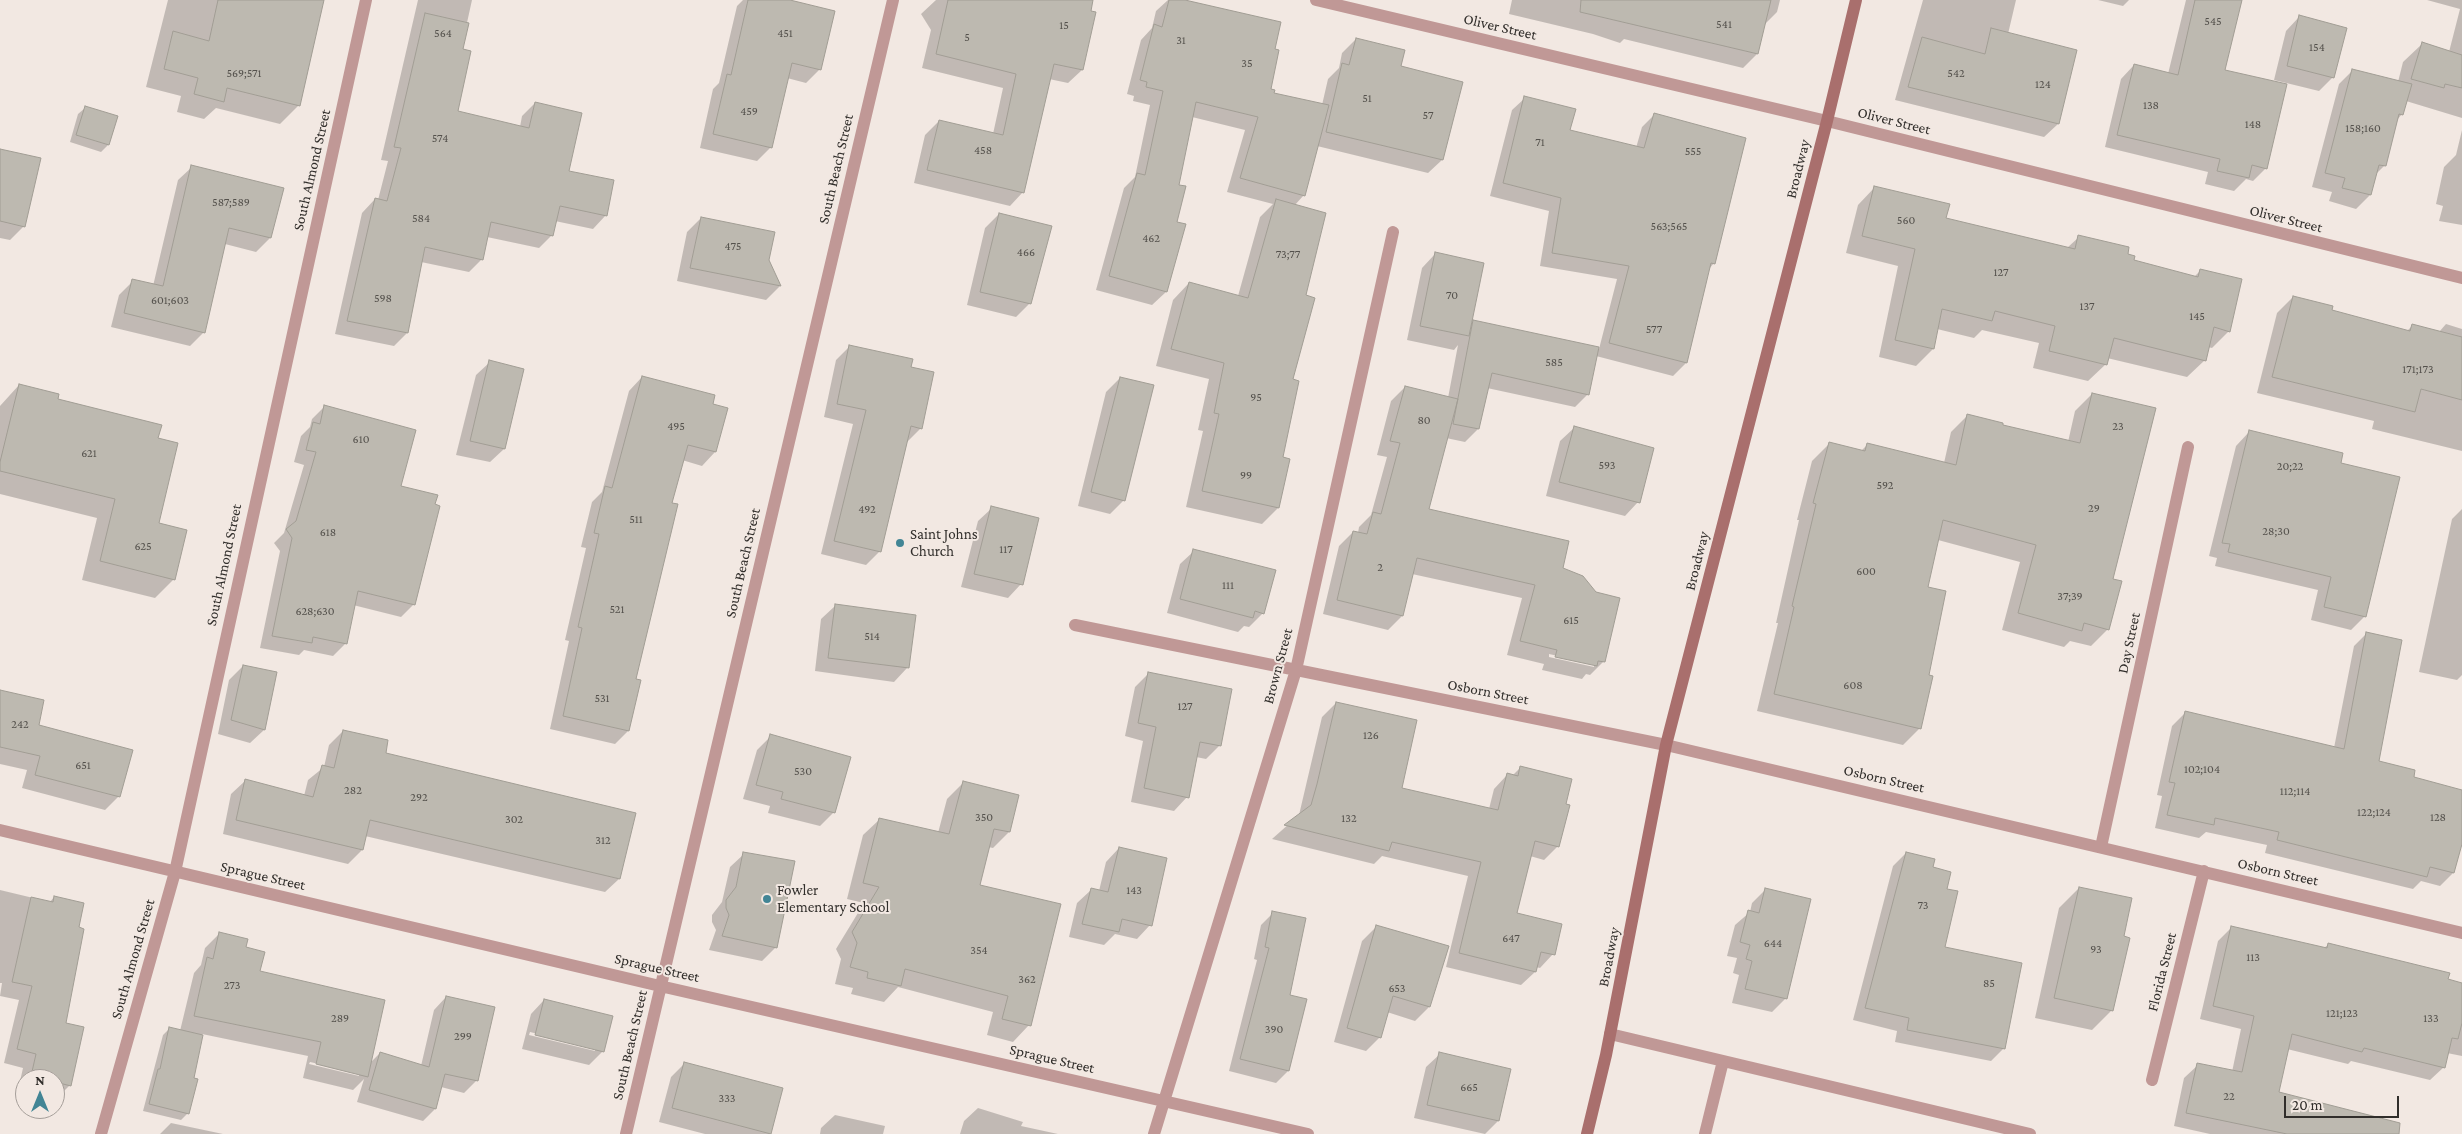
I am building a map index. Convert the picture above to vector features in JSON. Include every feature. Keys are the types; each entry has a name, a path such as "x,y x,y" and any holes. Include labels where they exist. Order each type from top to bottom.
{"main road":[{"name":"Broadway","path":"1587,1134 1610,1034 1666,745 1827,121 1856,0"}],"street":[{"name":"South Almond Street","path":"102,1134 175,872 366,0"},
{"name":"South Beach Street","path":"626,1134 893,0"},
{"name":"Oliver Street","path":"1316,0 1827,121 2462,278"},
{"name":"Brown Street","path":"1154,1134 1296,670 1393,232"},
{"name":"Day Street","path":"2101,846 2188,447"},
{"name":"Osborn Street","path":"1075,626 1666,745 2101,846 2462,933"},
{"name":"Sprague Street","path":"0,830 660,986 1308,1134"},
{"name":"Florida Street","path":"2152,1080 2204,871"},
{"path":"1610,1034 2030,1134"},
{"path":"1705,1134 1723,1061"}],"building":[{"path":"218,0 324,0 300,106 227,88 224,102 194,94 198,78 164,69 173,31 209,41"},
{"path":"748,0 790,0 835,11 821,70 792,63 772,148 713,134 727,74 731,75"},
{"path":"948,0 1093,0 1091,11 1096,12 1083,70 1054,64 1024,193 927,170 939,120 1003,135 1016,74 936,54"},
{"path":"1169,0 1185,0 1281,22 1275,49 1279,50 1271,89 1275,90 1274,93 1329,105 1305,196 1240,178 1258,117 1196,102 1179,185 1186,186 1177,222 1186,224 1167,292 1109,276 1137,173 1145,175 1163,91 1146,87 1147,82 1140,80 1154,24 1162,27"},
{"path":"1581,0 1771,0 1758,54 1580,12"},
{"path":"2195,0 2242,0 2225,70 2287,84 2267,169 2252,165 2249,178 2217,171 2220,159 2117,135 2134,64 2178,75"},
{"path":"425,13 469,23 463,49 471,51 458,111 529,128 535,102 582,113 569,171 614,180 607,216 560,206 553,236 491,222 483,260 425,247 408,333 347,321 375,198 387,201 401,148 394,147"},
{"path":"2299,15 2347,28 2334,78 2287,66"},
{"path":"1991,28 2077,50 2059,124 1908,87 1922,37 1985,54"},
{"path":"1356,38 1405,50 1401,66 1463,82 1443,160 1326,132 1342,63 1349,65"},
{"path":"2422,42 2462,55 2462,88 2445,84 2444,88 2411,79"},
{"path":"2352,69 2412,84 2403,115 2399,114 2386,166 2379,165 2371,195 2342,188 2345,178 2325,173"},
{"path":"1524,96 1576,109 1570,130 1644,148 1654,113 1746,138 1715,264 1711,263 1687,363 1609,343 1629,266 1552,253 1561,198 1503,183"},
{"path":"85,106 118,116 109,145 76,135"},
{"path":"0,149 41,158 25,227 0,221"},
{"path":"191,165 284,188 271,238 229,228 205,333 124,313 132,279 163,286"},
{"path":"1874,186 1950,204 1946,218 2075,249 2078,235 2129,247 2128,254 2135,256 2134,260 2198,277 2200,269 2242,279 2230,332 2214,327 2206,361 2114,338 2107,365 2049,351 2055,326 1995,311 1992,321 1942,309 1934,349 1895,340 1915,249 1862,236"},
{"path":"1276,199 1326,213 1306,295 1315,298 1293,379 1299,381 1283,457 1290,459 1279,508 1202,491 1219,414 1214,413 1224,363 1171,349 1189,282 1248,298"},
{"path":"999,213 1052,226 1031,304 980,292"},
{"path":"701,217 775,232 769,260 781,286 690,268"},
{"path":"1435,252 1484,263 1469,336 1420,326"},
{"path":"2293,296 2333,306 2332,310 2410,331 2412,324 2462,337 2462,400 2421,389 2415,412 2272,377"},
{"path":"1473,320 1599,347 1589,395 1492,373 1479,429 1453,424"},
{"path":"849,345 913,359 911,367 934,372 922,429 911,426 881,552 834,541 866,410 837,404"},
{"path":"489,360 524,369 505,449 470,441"},
{"path":"642,376 715,395 713,404 728,408 716,452 688,445 672,503 678,504 636,679 641,680 629,731 563,716 582,628 578,627 599,534 594,533 605,486 612,488"},
{"path":"1120,377 1154,385 1125,501 1091,492"},
{"path":"19,384 59,394 58,399 162,425 158,438 178,443 159,523 187,530 175,580 100,561 115,499 0,471 0,462"},
{"path":"1405,386 1458,399 1429,509 1569,541 1563,568 1583,576 1596,592 1620,598 1605,662 1598,661 1597,666 1555,657 1557,650 1520,641 1535,585 1417,558 1403,616 1337,600 1353,531 1367,534 1373,512 1381,514 1400,443 1390,441"},
{"path":"2092,393 2156,408 2113,579 2122,581 2109,630 2084,623 2082,631 2018,613 2036,545 1943,520 1928,587 1946,591 1929,675 1933,676 1921,729 1774,694 1816,504 1813,503 1829,442 1865,451 1867,443 1956,465 1967,414 2003,423 2003,425 2080,443"},
{"path":"324,405 416,430 401,486 438,495 435,504 440,506 415,605 358,591 347,644 313,637 312,643 272,636 292,538 286,529 296,521 316,452 306,450 313,422 320,424"},
{"path":"1574,426 1654,448 1640,503 1559,482"},
{"path":"2249,430 2343,453 2341,463 2400,477 2366,617 2324,607 2331,577 2228,552 2230,544 2222,543"},
{"path":"991,506 1039,518 1023,585 974,574"},
{"path":"1193,549 1276,570 1264,614 1255,611 1253,618 1180,599"},
{"path":"835,604 916,615 909,668 828,658"},
{"path":"2366,632 2402,640 2379,761 2415,770 2414,777 2462,790 2462,844 2454,873 2430,867 2427,877 2277,840 2279,832 2215,818 2214,825 2167,815 2175,783 2169,782 2185,711 2344,749"},
{"path":"243,665 277,672 265,730 231,720"},
{"path":"1148,672 1232,689 1221,746 1200,742 1189,798 1144,788 1156,727 1138,723"},
{"path":"0,690 44,700 39,725 133,750 120,797 35,775 40,756 0,747"},
{"path":"1336,702 1417,720 1402,788 1498,810 1507,773 1518,776 1520,766 1572,779 1566,804 1570,805 1559,847 1535,841 1517,913 1562,924 1555,955 1541,952 1536,972 1459,953 1481,862 1392,842 1389,851 1284,825 1311,805"},
{"path":"343,730 388,740 386,753 636,813 620,879 370,820 363,850 236,820 245,779 313,797 322,765 334,768"},
{"path":"770,734 851,757 835,813 781,799 783,792 756,785"},
{"path":"963,781 1019,795 1010,832 994,829 980,885 1061,904 1031,1026 1002,1019 1008,996 905,969 901,986 867,978 868,972 850,967 857,943 852,932 879,887 863,883 879,818 949,834"},
{"path":"1119,847 1167,858 1152,926 1122,919 1119,932 1082,924 1091,888 1108,892"},
{"path":"743,852 795,861 777,948 722,936 729,915 726,908 726,900 736,887"},
{"path":"1906,852 1935,859 1933,867 1951,872 1947,889 1958,891 1945,947 2022,963 2005,1049 1907,1030 1909,1018 1865,1008"},
{"path":"2079,887 2132,898 2124,936 2130,938 2113,1011 2054,998"},
{"path":"1765,888 1811,899 1787,999 1745,989 1752,961 1746,959 1750,945 1740,942 1748,910 1759,913"},
{"path":"54,896 84,903 79,927 84,929 66,1023 84,1027 71,1086 65,1084 65,1069 33,1069 36,1054 17,1049 32,986 12,982 31,897 53,902"},
{"path":"1272,911 1306,918 1290,995 1307,999 1289,1071 1240,1059 1269,948 1265,947"},
{"path":"1376,925 1449,946 1430,1007 1393,996 1381,1038 1347,1028"},
{"path":"2231,926 2327,948 2328,943 2450,973 2448,979 2462,983 2462,1023 2458,1039 2452,1038 2445,1068 2364,1048 2362,1052 2292,1034 2279,1092 2400,1123 2399,1134 2287,1134 2186,1113 2197,1063 2242,1072 2254,1016 2213,1006"},
{"path":"219,932 248,939 246,947 265,952 260,971 385,1000 368,1077 316,1064 321,1042 194,1016 207,957 213,959"},
{"path":"446,996 495,1007 478,1081 445,1074 436,1109 369,1090 380,1052 429,1067"},
{"path":"544,999 613,1016 604,1052 535,1035"},
{"path":"169,1027 203,1035 194,1078 198,1079 189,1114 149,1104 158,1069 160,1069"},
{"path":"1439,1052 1511,1069 1499,1121 1427,1105"},
{"path":"684,1062 783,1088 771,1134 672,1108"}],"place":[{"name":"Saint Johns Church","path":"900,543"},
{"name":"Fowler Elementary School","path":"767,899"}]}
